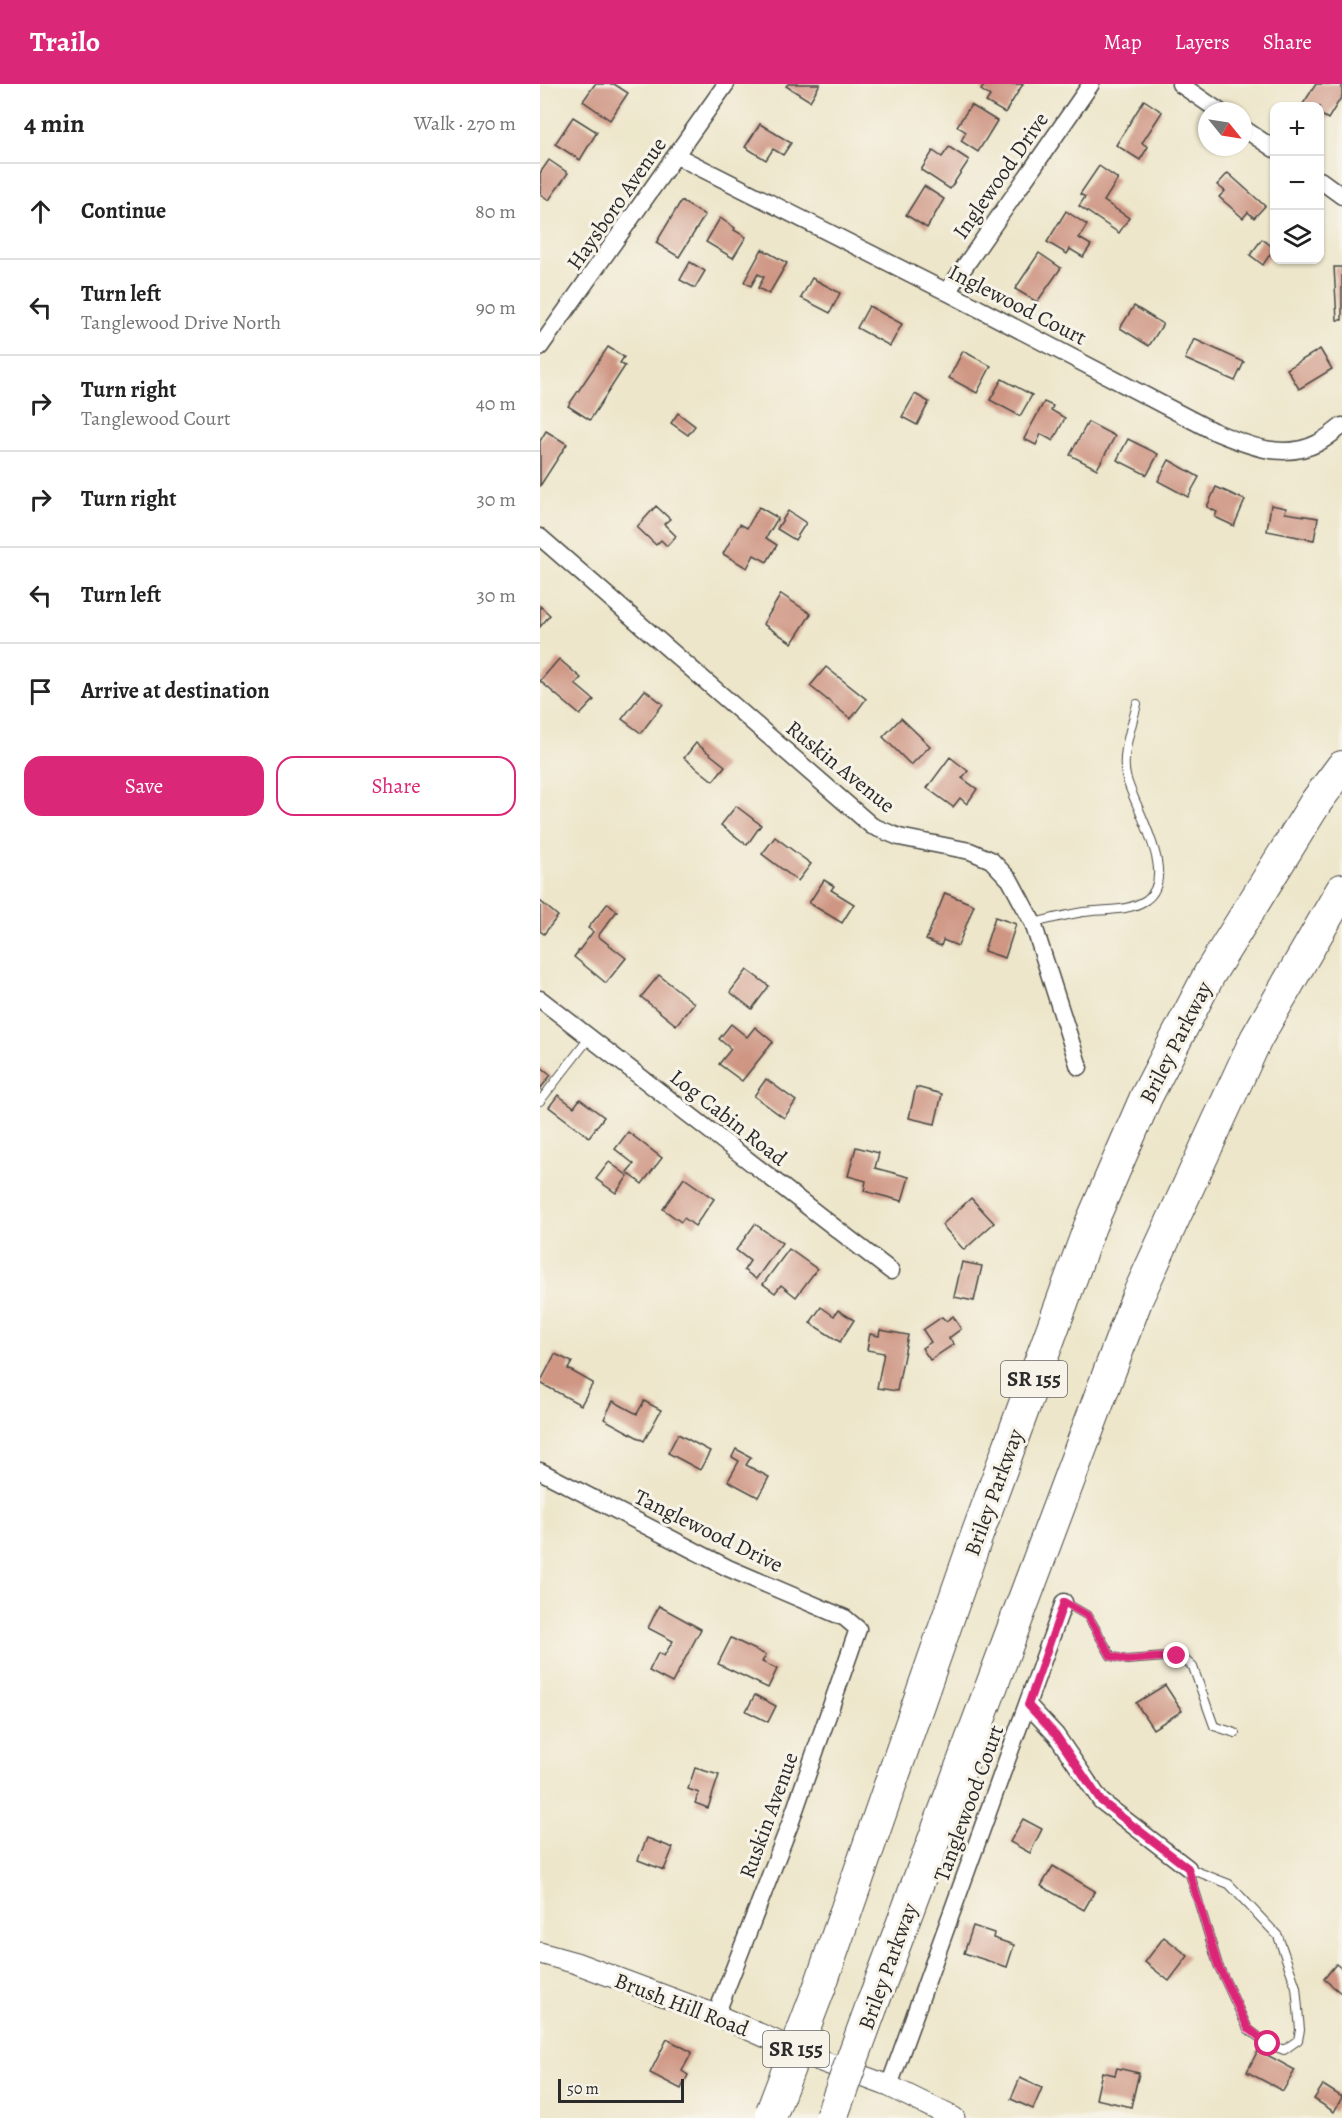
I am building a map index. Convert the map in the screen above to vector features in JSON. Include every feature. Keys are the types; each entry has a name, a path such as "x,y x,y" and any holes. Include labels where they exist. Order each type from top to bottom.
{"highway":[{"path":"1316,802 1342,754"},
{"name":"Briley Parkway","path":"771,2115 820,1986 977,1535 1090,1226 1146,1097 1210,973 1316,802 1342,767"},
{"name":"Briley Parkway","path":"831,2118 1137,1298 1256,1039 1342,890"},
{"path":"1256,1039 1342,924"}],"street":[{"name":"Haysboro Avenue","path":"540,347 726,84"},
{"name":"Inglewood Drive","path":"947,292 1091,84"},
{"path":"1180,84 1206,102"},
{"path":"1252,134 1270,146"},
{"name":"Inglewood Court","path":"677,156 947,292 1213,431 1250,447 1285,452 1317,443 1342,426"},
{"path":"1324,183 1342,196"},
{"name":"Ruskin Avenue","path":"540,537 872,826 899,837 970,850 991,860 1010,880 1034,923 1079,1066"},
{"name":"Log Cabin Road","path":"540,999 891,1270"},
{"name":"Tanglewood Drive","path":"540,1471 728,1568 845,1618 858,1629"},
{"name":"Tanglewood Court","path":"890,2086 1064,1602"},
{"name":"Ruskin Avenue","path":"716,2015 790,1824 858,1629"},
{"path":"1028,1705 1056,1735 1101,1801 1188,1868"},
{"name":"Brush Hill Road","path":"540,1953 576,1963 716,2015 822,2061 890,2086 954,2118"}],"lane":[{"path":"1034,923 1083,912 1127,908 1145,900 1159,882 1158,863 1126,775 1125,752 1137,704"},
{"path":"540,1101 590,1038"},
{"path":"1064,1602 1088,1616 1111,1656 1127,1660 1177,1656 1184,1659 1193,1667 1214,1726 1235,1733"},
{"path":"1188,1868 1229,1884 1278,1935 1296,1987 1300,2030 1298,2040 1284,2050 1268,2044 1248,2028 1218,1965 1188,1868"}],"building":[{"path":"595,84 614,84 628,93 610,120 583,101"},
{"path":"788,84 820,84 810,101 786,86"},
{"path":"985,84 1023,84 1005,113 986,102 990,96 981,90"},
{"path":"1316,84 1342,84 1342,96 1328,119 1324,116 1324,102 1304,102"},
{"path":"1144,100 1162,112 1142,143 1148,147 1140,160 1116,145"},
{"path":"971,105 997,121 978,152 961,141 966,132 957,126"},
{"path":"573,117 597,132 580,160 555,144"},
{"path":"760,124 791,143 783,155 773,149 766,160 745,147"},
{"path":"949,147 969,160 950,189 921,170 933,151 942,157"},
{"path":"549,160 568,173 549,200 540,194 540,173"},
{"path":"1099,166 1118,179 1104,201 1129,218 1119,233 1079,206 1085,197 1080,194"},
{"path":"1228,173 1265,206 1254,218 1248,212 1243,218 1219,197 1225,191 1217,185"},
{"path":"924,186 944,199 927,228 906,215"},
{"path":"681,201 705,215 679,257 656,243"},
{"path":"1066,211 1087,225 1079,238 1091,245 1083,257 1070,249 1067,254 1047,242"},
{"path":"720,218 746,237 733,258 706,242"},
{"path":"1262,239 1270,245 1270,254 1263,265 1250,255"},
{"path":"762,249 787,263 769,294 758,288 764,277 758,274 751,286 744,282"},
{"path":"1039,253 1061,268 1037,302 1015,289"},
{"path":"690,262 705,271 695,288 680,280"},
{"path":"1334,267 1342,267 1342,320 1337,320"},
{"path":"812,278 840,293 830,313 801,298"},
{"path":"869,306 902,324 890,346 857,328"},
{"path":"1134,306 1163,324 1149,346 1120,328"},
{"path":"1194,339 1244,362 1235,381 1185,359"},
{"path":"608,347 624,357 620,363 625,366 590,420 568,406"},
{"path":"1320,349 1332,369 1299,389 1287,369"},
{"path":"963,351 991,366 977,393 949,378"},
{"path":"1002,379 1032,395 1020,416 990,400"},
{"path":"915,394 929,402 917,425 902,417"},
{"path":"1044,402 1053,406 1051,410 1065,418 1053,441 1041,434 1036,445 1024,439"},
{"path":"678,413 695,426 688,435 671,423"},
{"path":"1088,422 1115,436 1097,469 1070,455"},
{"path":"546,431 567,444 540,486 540,441"},
{"path":"1128,439 1158,454 1147,475 1117,460"},
{"path":"1169,460 1199,477 1188,497 1158,481"},
{"path":"1216,487 1245,500 1234,526 1215,517 1217,512 1207,507"},
{"path":"1271,505 1286,508 1285,513 1318,518 1314,540 1267,531"},
{"path":"656,506 670,519 664,524 676,536 667,546 661,540 656,545 637,527"},
{"path":"759,507 778,518 766,538 777,545 767,562 754,555 747,568 723,554 740,524 747,528"},
{"path":"788,511 806,523 795,540 777,529"},
{"path":"781,594 811,614 792,643 763,624"},
{"path":"540,606 550,615 540,627"},
{"path":"559,659 581,678 575,684 594,700 580,715 540,681"},
{"path":"826,667 866,699 851,719 810,686"},
{"path":"645,690 663,704 641,733 622,719"},
{"path":"901,718 930,746 911,765 883,737"},
{"path":"696,743 725,766 713,781 684,758"},
{"path":"950,757 968,771 962,778 977,789 967,804 960,798 953,807 927,788"},
{"path":"736,806 761,825 747,845 721,825"},
{"path":"775,837 811,864 798,881 762,854"},
{"path":"824,880 834,886 831,890 854,904 842,923 809,903"},
{"path":"945,893 974,905 958,946 943,940 941,946 926,940"},
{"path":"540,901 558,916 544,934 540,931"},
{"path":"608,903 617,911 598,936 626,958 606,983 574,957 593,932 588,928"},
{"path":"995,917 1016,924 1005,958 984,951"},
{"path":"747,970 769,986 752,1009 730,992"},
{"path":"659,975 694,1003 676,1025 641,997"},
{"path":"731,1024 747,1037 755,1027 773,1042 742,1081 719,1064 731,1049 719,1039"},
{"path":"540,1066 551,1075 540,1089"},
{"path":"766,1079 796,1101 784,1118 754,1096"},
{"path":"916,1087 942,1094 935,1124 909,1118"},
{"path":"558,1095 574,1107 580,1099 604,1117 589,1137 549,1107"},
{"path":"628,1132 662,1158 642,1184 627,1172 634,1164 615,1149"},
{"path":"856,1147 879,1153 875,1168 909,1177 902,1201 864,1191 866,1181 848,1176"},
{"path":"609,1162 628,1176 616,1193 596,1179"},
{"path":"684,1178 714,1199 695,1226 684,1218 681,1222 663,1209"},
{"path":"971,1198 994,1223 964,1250 942,1225"},
{"path":"755,1224 782,1243 756,1279 744,1270 750,1261 736,1250"},
{"path":"789,1249 817,1269 796,1297 781,1285 775,1293 763,1284"},
{"path":"962,1262 982,1266 974,1301 954,1297"},
{"path":"821,1307 834,1316 838,1310 854,1320 840,1342 810,1323"},
{"path":"953,1316 961,1329 949,1338 954,1344 930,1360 922,1348 931,1342 923,1330 942,1317 946,1321"},
{"path":"880,1330 908,1335 897,1391 877,1388 884,1353 867,1350 870,1334 879,1336"},
{"path":"555,1354 572,1362 568,1369 593,1383 581,1405 540,1383"},
{"path":"613,1401 637,1414 644,1401 661,1410 644,1441 604,1419"},
{"path":"678,1434 710,1451 700,1470 668,1453"},
{"path":"736,1449 751,1457 746,1465 769,1477 758,1497 728,1481 739,1461 732,1457"},
{"path":"659,1606 701,1629 672,1683 649,1671 658,1653 664,1656 673,1641 648,1628"},
{"path":"731,1638 766,1655 762,1662 777,1669 768,1688 718,1664"},
{"path":"1165,1685 1182,1711 1153,1729 1136,1703"},
{"path":"755,1695 776,1706 768,1722 746,1711"},
{"path":"695,1768 719,1775 708,1808 695,1803 699,1793 688,1789"},
{"path":"1023,1819 1042,1829 1030,1853 1010,1842"},
{"path":"647,1838 673,1848 664,1870 638,1860"},
{"path":"1053,1866 1095,1891 1084,1910 1041,1886"},
{"path":"973,1926 994,1933 993,1938 1014,1945 1007,1967 964,1953"},
{"path":"1164,1937 1188,1956 1169,1981 1145,1962"},
{"path":"1336,1964 1342,1969 1342,1994 1324,1979"},
{"path":"667,2039 692,2052 682,2071 688,2075 681,2089 650,2073"},
{"path":"1258,2050 1295,2070 1283,2091 1247,2072"},
{"path":"1117,2068 1139,2073 1131,2107 1096,2099 1102,2072 1115,2075"},
{"path":"1020,2078 1042,2088 1033,2109 1011,2099"},
{"path":"1323,2085 1342,2097 1334,2112 1314,2099"}],"route":[{"path":"1177,1656 1127,1660 1111,1656 1102,1644 1088,1616 1064,1602 1028,1705 1056,1735 1101,1801 1188,1868 1218,1965 1248,2028 1268,2044"}]}
